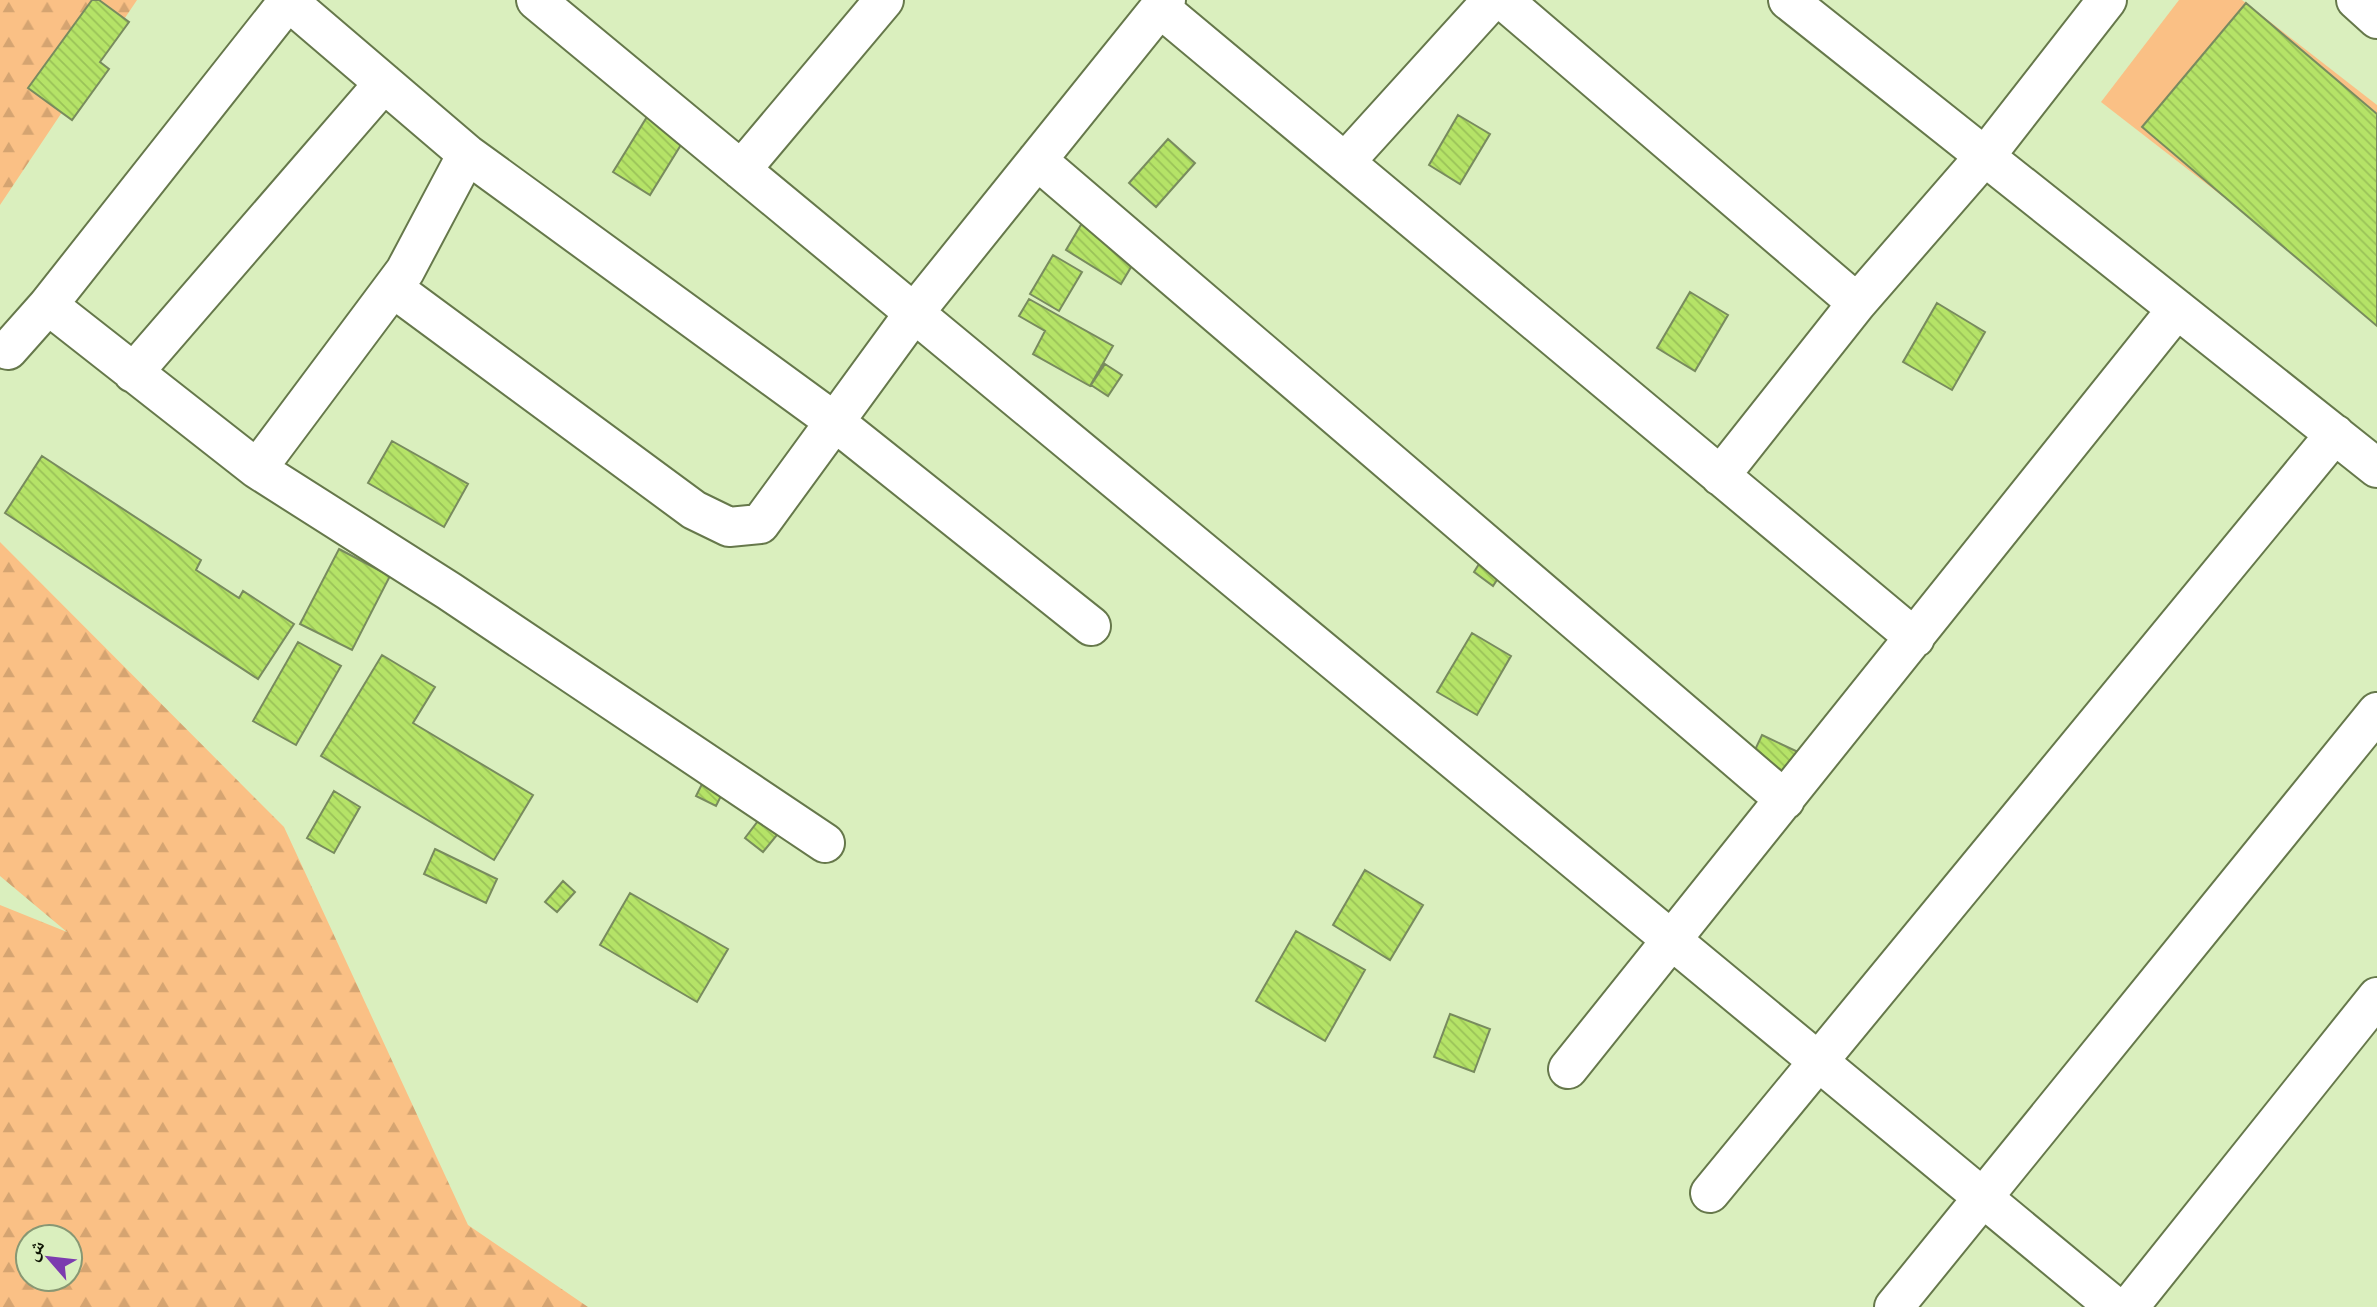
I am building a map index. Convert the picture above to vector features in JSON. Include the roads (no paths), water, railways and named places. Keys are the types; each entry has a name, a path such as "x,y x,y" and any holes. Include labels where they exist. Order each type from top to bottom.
{"street":[{"path":"8,350 48,305 288,0 467,154 835,422 1091,626"},
{"path":"741,170 884,0"},
{"path":"1345,162 1492,0"},
{"path":"1503,0 1857,303"},
{"path":"1788,0 2377,468"},
{"path":"1720,476 1857,303 1984,156 2107,0"},
{"path":"2356,0 2377,19"},
{"path":"393,288 694,510 729,527 760,524 914,313 1163,4 1345,162 1914,638"},
{"path":"556,6 741,170 2115,1307"},
{"path":"133,373 384,83"},
{"path":"257,469 405,271 467,154"},
{"path":"1037,160 1785,800"},
{"path":"48,305 257,469 449,591 825,843"},
{"path":"1568,1069 2178,309"},
{"path":"1710,1193 2334,434"},
{"path":"1894,1307 2377,712"},
{"path":"2129,1307 2377,997"}]}
